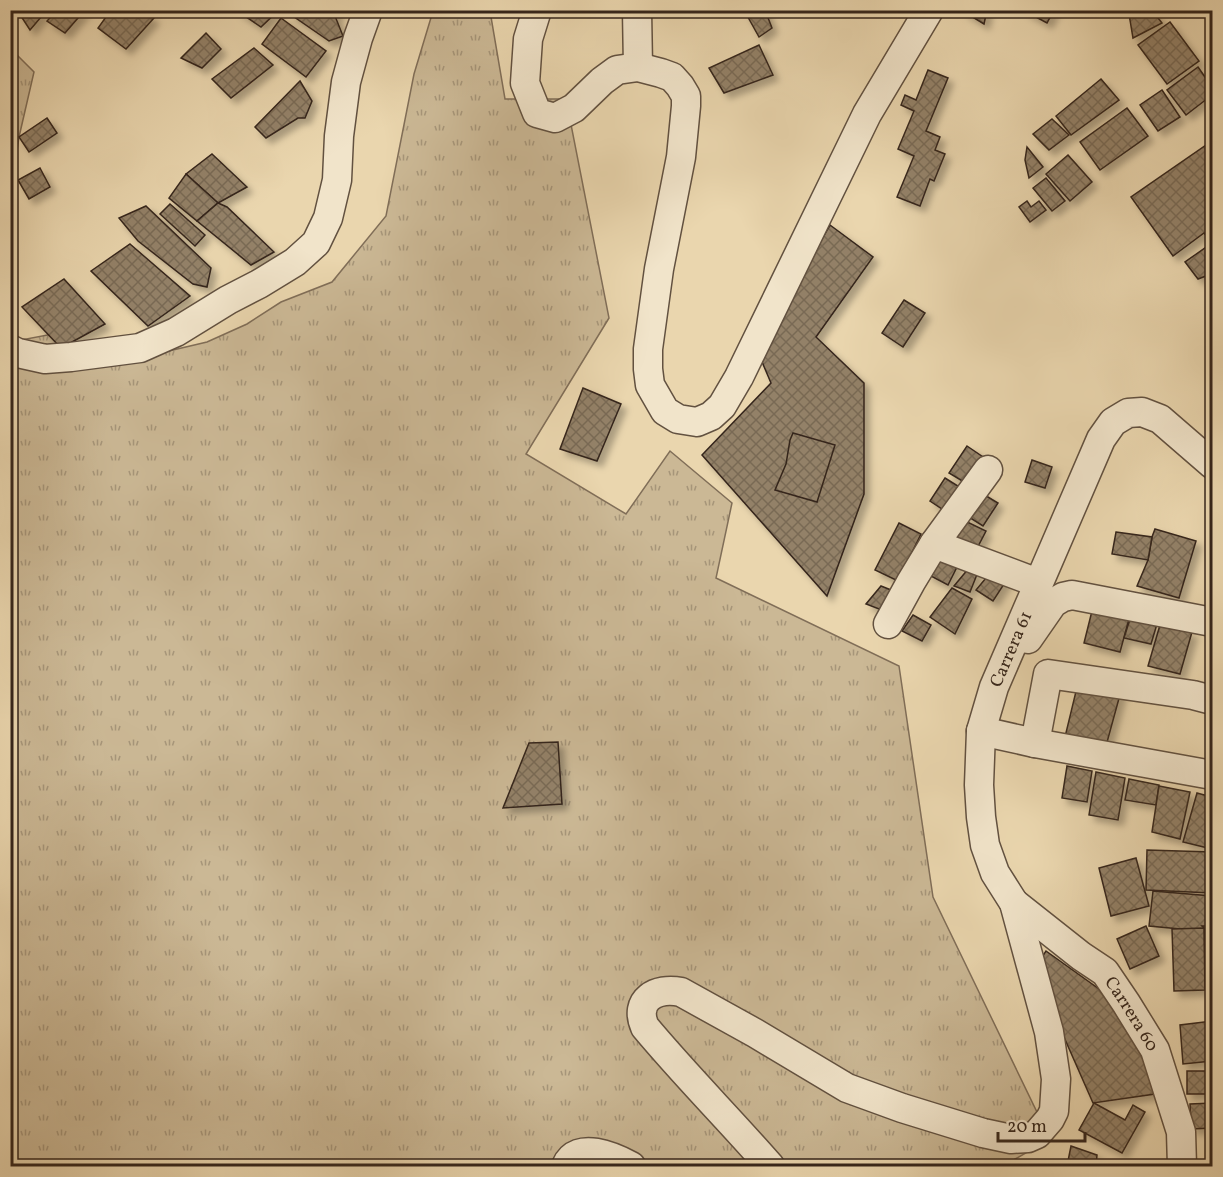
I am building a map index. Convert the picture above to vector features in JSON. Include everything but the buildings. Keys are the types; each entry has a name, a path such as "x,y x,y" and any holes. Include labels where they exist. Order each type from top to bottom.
{"street":[{"path":"10,349 45,359 140,348 176,332 295,262 316,243 328,218 337,180 339,135 346,82 357,38 368,10"},
{"path":"537,10 528,39 525,83 537,113 555,118 574,108 617,70 638,67 672,77 686,96 687,106 681,157 659,269 648,349 648,369 650,385 665,411 678,418 697,422 711,416 722,405 738,377 867,114 929,10"},
{"path":"636,10 638,67"},
{"name":"Carrera 61","path":"1014,903 995,873 985,845 979,785 981,731 994,687 1101,439 1113,422 1128,413 1142,412 1160,419 1212,464"},
{"path":"888,624 934,544 988,470"},
{"path":"934,544 1038,583"},
{"path":"994,687 1053,603 1063,597 1072,595 1212,622"},
{"path":"1035,743 1048,674 1193,695 1212,700"},
{"path":"981,731 1212,775"},
{"path":"770,1167 645,1027 641,1020 645,1002 652,995 662,991 681,992 847,1088 983,1133 1011,1139 1028,1138 1036,1134 1054,1111 1056,1079 1049,1032 1014,903"},
{"name":"Carrera 60","path":"1014,903 1105,972 1126,1003 1155,1050 1181,1132 1182,1167"},
{"path":"566,1167 568,1161 578,1154 589,1152 615,1157 631,1167"}],"green space":[{"path":"433,11 490,11 505,99 566,99 609,318 526,454 626,514 670,451 732,503 716,578 899,666 933,897 1050,1139 1003,1166 11,1166 10,331 16,341 58,333 111,362 139,358 207,342 247,324 281,302 332,282 386,216 414,74"},
{"path":"11,49 34,72 19,137 11,190"}]}
